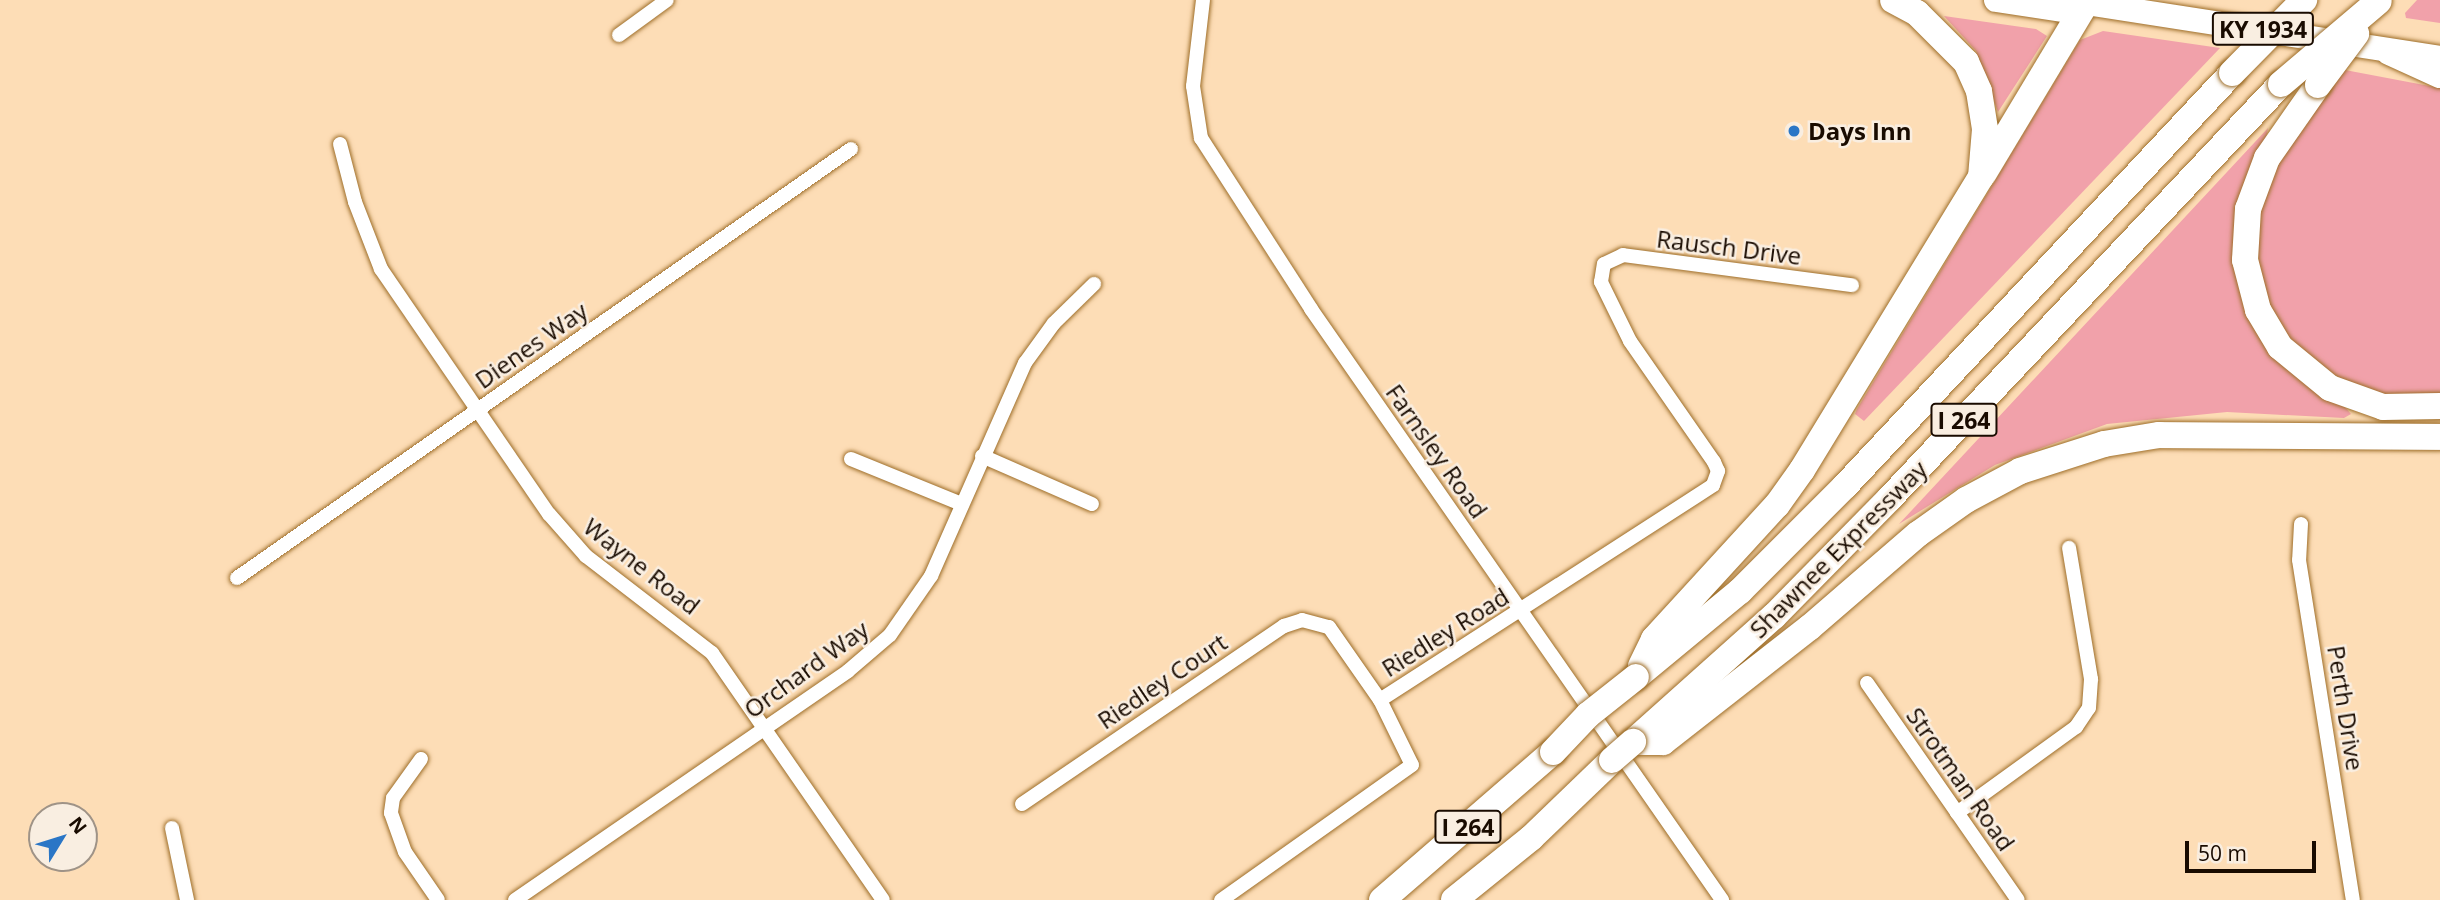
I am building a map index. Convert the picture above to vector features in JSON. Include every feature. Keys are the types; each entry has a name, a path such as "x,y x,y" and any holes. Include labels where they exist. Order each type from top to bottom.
{"highway":[{"path":"1892,0 1917,13 1966,62 1979,91 1985,129 1981,177"},
{"name":"KY 1934","path":"1997,0 2070,11 2085,2 2440,58"},
{"name":"Shawnee Expressway","path":"1382,900 1553,752 1588,715 1740,592 1826,505 2232,73 2304,0"},
{"path":"2380,1 2267,158 2253,189 2244,236 2258,310 2280,347 2330,388 2383,407 2440,406"},
{"name":"Shawnee Expressway","path":"1454,900 1531,838 1578,790 1774,616 1861,528 2281,84 2380,1"},
{"path":"1636,677 1654,639 1777,505 1802,470 2085,2"},
{"path":"2389,52 2440,75"},
{"path":"1633,742 1663,742 1809,628 1918,534 1966,500 2020,471 2104,444 2159,435 2440,437"}],"street":[{"path":"619,35 667,0"},
{"name":"Farnsley Road","path":"1203,0 1194,86 1201,138 1311,309 1723,900"},
{"name":"Wayne Road","path":"340,144 355,202 380,269 476,411 564,533 712,653 883,900"},
{"name":"Dienes Way","path":"237,578 851,149"},
{"name":"Rausch Drive","path":"1717,476 1714,462 1630,341 1601,282 1604,264 1623,255 1852,285"},
{"name":"Orchard Way","path":"515,900 848,671 890,635 931,576 1025,363 1054,323 1094,284"},
{"path":"982,456 1093,504"},
{"path":"851,459 962,504"},
{"name":"Riedley Road","path":"1221,900 1409,770 1405,747 1380,700 1677,512 1706,492 1717,476"},
{"name":"Perth Drive","path":"2301,524 2299,560 2353,900"},
{"path":"1957,813 2076,727 2090,708 2091,679 2069,548"},
{"name":"Riedley Court","path":"1022,804 1284,626 1315,621 1334,632 1380,700"},
{"name":"Strotman Road","path":"1867,683 2018,900"},
{"path":"421,759 393,798 391,813 405,852 438,900"},
{"path":"172,828 187,900"}],"shaded area":[{"path":"2417,0 2440,0 2440,23 2406,18 2405,13"},
{"path":"1944,16 2036,29 2047,36 1998,112 1976,51"},
{"path":"2103,31 2220,48 1864,421 1855,414 1857,409 2080,40"},
{"path":"2345,70 2440,88 2440,393 2386,395 2362,390 2319,367 2284,333 2265,300 2254,230 2281,151"},
{"path":"2268,128 2239,286 2351,414 2344,418 2227,412 2107,424 1995,465 1899,524"}],"place":[{"name":"Days Inn","path":"1794,131"}]}
